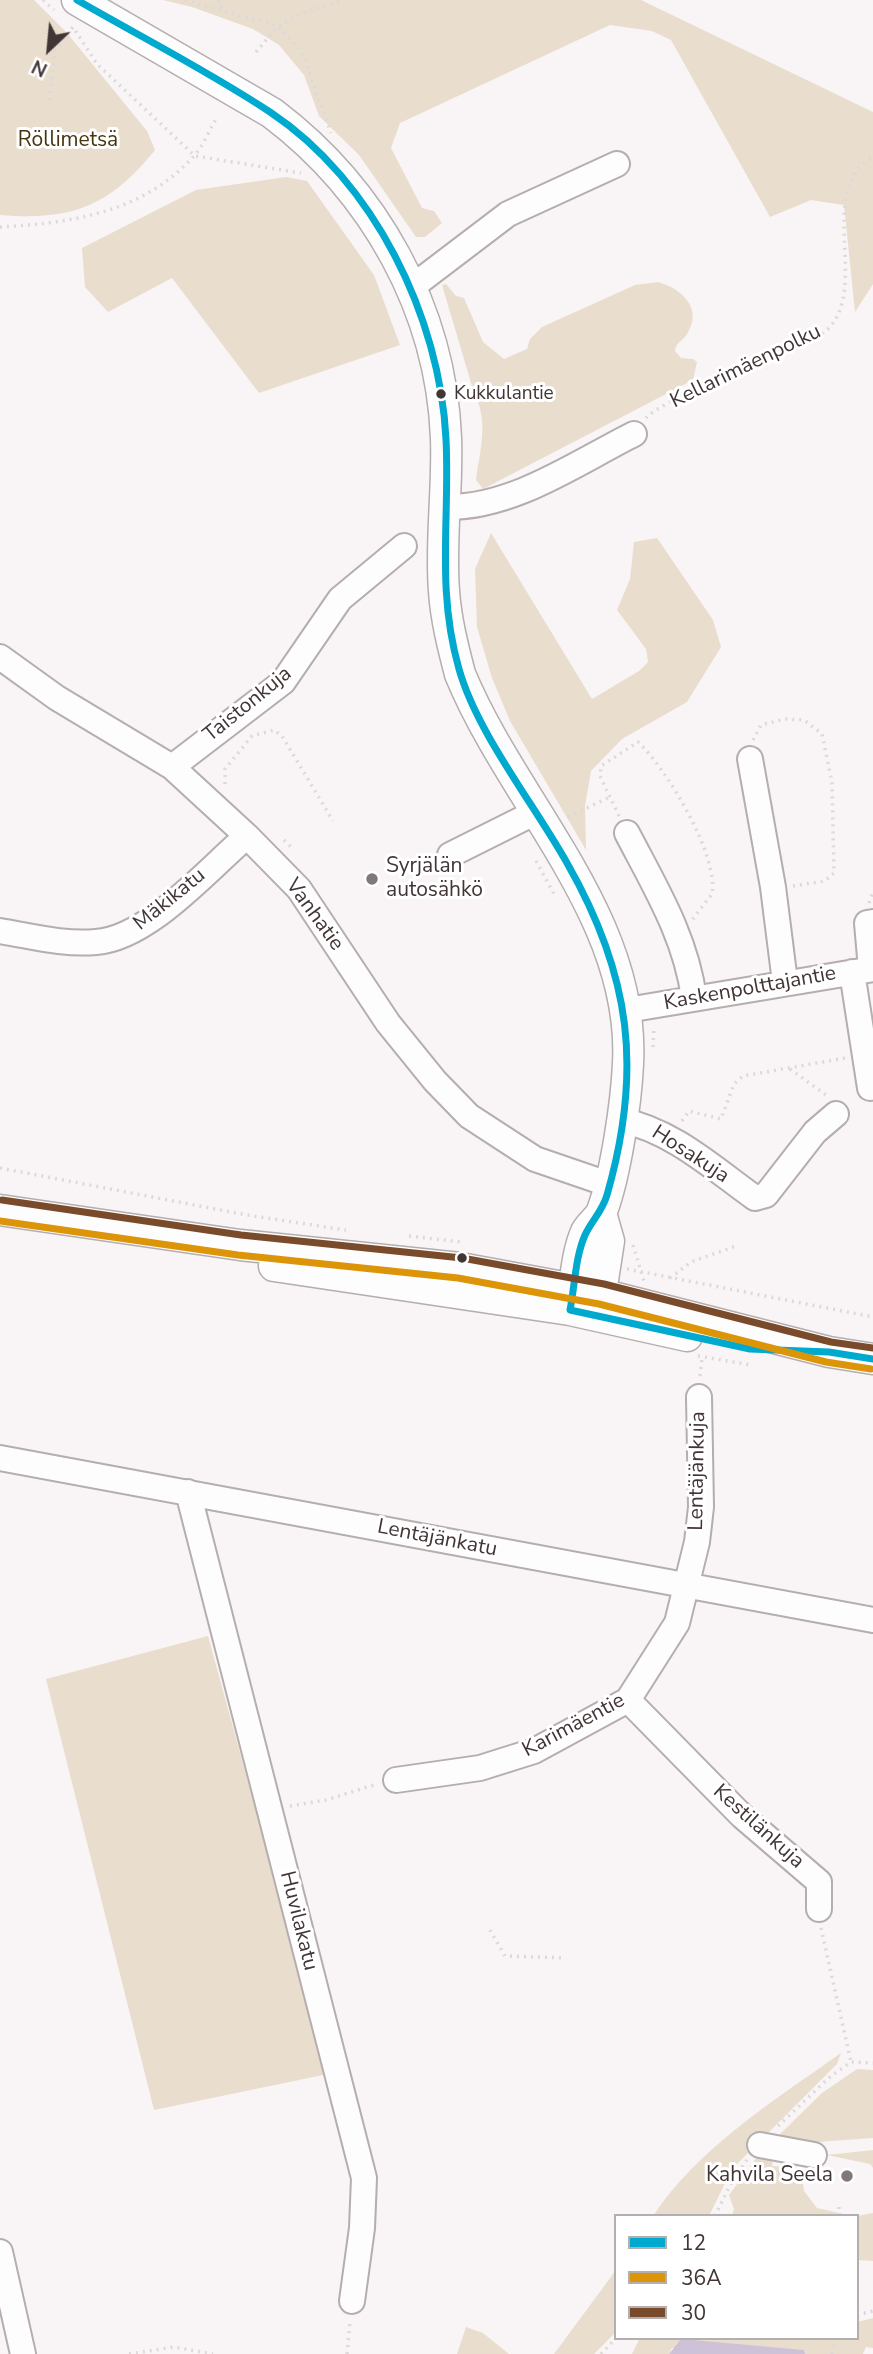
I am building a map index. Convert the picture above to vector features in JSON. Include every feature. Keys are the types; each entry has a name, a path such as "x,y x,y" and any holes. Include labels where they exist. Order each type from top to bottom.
{"main road":[{"path":"75,14 272,113 295,130 349,187 393,248 421,309 443,393 446,507 444,589 449,633 460,674 550,816 605,939 622,982 627,1010 628,1063 620,1120 601,1213 586,1233 590,1295"},
{"path":"0,1210 240,1245 419,1263 590,1295 750,1349 830,1352 873,1359"}],"street":[{"path":"412,287 508,214 617,164"},
{"path":"446,507 469,507 509,496 634,434"},
{"name":"Taistonkuja","path":"172,767 283,682 340,599 404,546"},
{"name":"Vanhatie","path":"0,657 57,698 172,767 247,836 299,889 388,1023 435,1081 469,1116 535,1159 608,1184"},
{"path":"750,759 773,887 785,982"},
{"path":"450,855 550,816"},
{"path":"627,833 679,934 688,958 694,998"},
{"name":"Mäkikatu","path":"0,930 60,942 94,942 120,937 162,910 247,836"},
{"path":"870,1088 865,1055 865,970 867,923 873,922"},
{"name":"Kaskenpolttajantie","path":"627,1010 865,970"},
{"name":"Hosakuja","path":"620,1120 640,1124 670,1138 755,1198 766,1195 815,1132 836,1114"},
{"name":"Lentäjänkuja","path":"686,1585 701,1507 699,1397"},
{"name":"Lentäjänkatu","path":"0,1458 873,1620"},
{"name":"Huvilakatu","path":"188,1492 364,2178 362,2228 352,2301"},
{"name":"Karimäentie","path":"396,1780 481,1768 534,1751 628,1700 677,1623 686,1585"},
{"name":"Kestilänkuja","path":"628,1700 742,1816 819,1882 819,1909"},
{"path":"760,2145 814,2155"},
{"path":"0,2252 23,2354"}],"path":[{"path":"185,0 278,26 302,52 332,135"},
{"path":"218,0 222,9"},
{"path":"256,52 278,26 308,11 344,0"},
{"path":"49,100 55,51 75,14"},
{"path":"75,14 97,64 195,156 303,173"},
{"path":"0,227 86,219 131,204 195,156 216,119"},
{"name":"Kellarimäenpolku","path":"650,414 763,356 827,330 843,301 844,205 855,175 865,161 873,157"},
{"path":"750,759 751,744 761,724 785,719 804,720 822,734 830,771 834,873 825,881 811,885 773,887"},
{"path":"233,792 223,782 225,769 252,736 274,730 282,736 333,821"},
{"path":"627,833 600,776 601,766 638,742 666,773 691,820 713,888 707,902 679,934"},
{"path":"550,816 610,797"},
{"path":"282,839 292,848"},
{"path":"670,1138 689,1111 721,1119 734,1084 743,1076 865,1055"},
{"path":"789,1068 823,1091 836,1114"},
{"path":"0,1168 247,1215 352,1230"},
{"path":"403,1236 466,1243"},
{"path":"670,1278 691,1262 736,1246"},
{"path":"590,1295 670,1278 873,1317"},
{"path":"702,1357 751,1366"},
{"path":"271,1809 326,1800 367,1786 396,1780"},
{"path":"819,1909 821,1934 851,2062"},
{"path":"490,1930 505,1955 566,1958"},
{"path":"839,2207 839,2214"},
{"path":"347,2354 352,2301"},
{"path":"601,2354 614,2340"},
{"path":"129,2354 174,2347 213,2354"}],"green space":[{"name":"Röllimetsä","path":"0,0 34,0 67,33 147,131 155,150 122,185 88,206 48,215 0,215"},
{"path":"163,0 641,0 873,112 873,284 855,312 844,205 811,200 770,217 671,40 652,31 610,25 400,123 391,148 422,208 434,211 442,223 425,237 416,237 359,155 319,116 304,75 279,45 253,29 192,7"},
{"path":"286,177 307,181 374,275 400,345 259,393 172,278 108,312 85,287 82,248 196,190"},
{"path":"658,282 682,295 691,308 691,325 675,351 681,358 697,362 693,380 483,489 476,480 482,436 479,404 442,285 446,284 456,296 464,298 483,342 504,359 527,349 530,339 542,327 635,285"},
{"path":"491,533 592,699 639,671 648,662 646,649 617,610 630,579 634,542 657,538 713,620 721,647 687,702 622,739 591,771 585,806 586,850 510,721 492,678 477,627 475,569"},
{"path":"208,1636 328,2074 154,2110 46,1679"},
{"path":"841,2053 837,2064 732,2169 710,2214 655,2214 692,2168 715,2146"},
{"path":"857,2069 873,2070 873,2138 789,2144 774,2140 822,2093"},
{"path":"873,2150 873,2168 870,2164 827,2155"},
{"path":"765,2152 774,2153 772,2166 801,2168 804,2191 817,2208 844,2214 733,2214 734,2209 729,2195 757,2157"},
{"path":"873,2213 873,2261 859,2260 859,2216"},
{"path":"614,2273 614,2334 594,2354 554,2354"},
{"path":"873,2318 873,2348 866,2347 863,2354 805,2354 804,2350 672,2348 669,2354 632,2354 639,2340 859,2340 859,2322"},
{"path":"466,2327 483,2333 509,2354 457,2354"}],"shaded area":[{"path":"680,2340 692,2340 804,2350 805,2354 669,2354"}],"transit line":[{"name":"12","path":"77,0 247,97 307,141 341,175 370,214 395,256 415,300 431,346 441,393 447,469 446,582 452,639 459,669 467,693 492,743 554,840 589,904 617,984 624,1024 627,1065 625,1106 618,1149 605,1201 582,1244 570,1310 750,1349 829,1352 873,1359"},
{"name":"30","path":"2,1200 241,1235 462,1258 604,1284 831,1342 873,1348"},
{"name":"36A","path":"0,1221 238,1255 458,1278 599,1304 826,1362 871,1369"}],"place":[{"name":"Kukkulantie","path":"441,394"},
{"name":"Syrjälän autosähkö","path":"372,879"},
{"name":"Kahvila Seela","path":"847,2176"}]}
